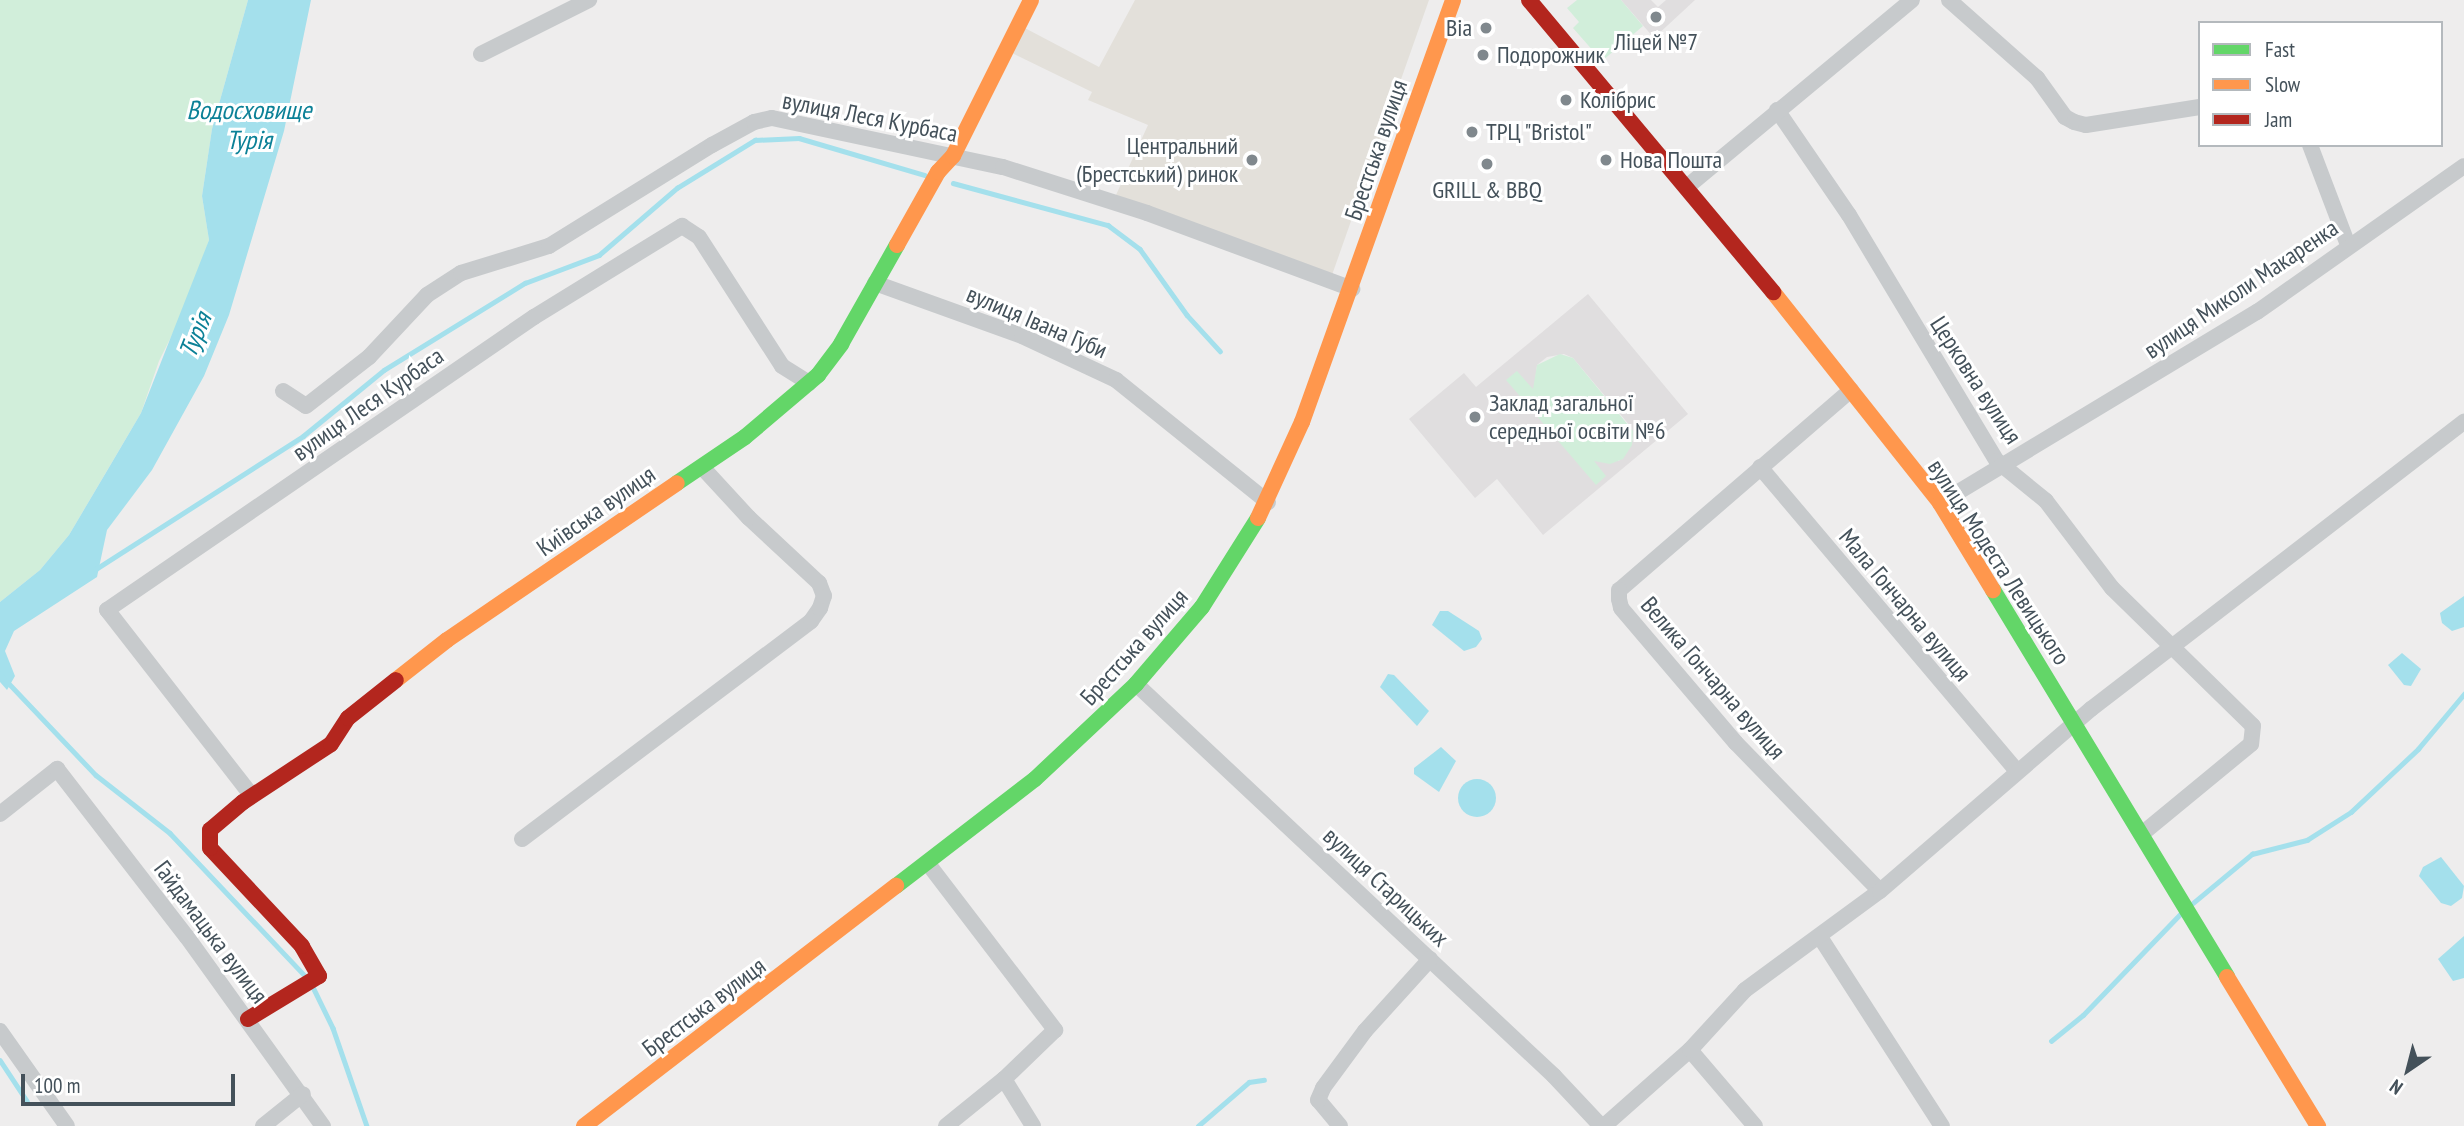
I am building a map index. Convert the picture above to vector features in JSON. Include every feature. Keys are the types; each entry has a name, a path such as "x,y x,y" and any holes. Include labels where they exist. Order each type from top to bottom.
{"street":[{"path":"481,54 589,0"},
{"name":"Київська вулиця","path":"248,1020 318,978 302,946 210,848 210,830 216,822 331,744 348,718 447,640 702,467 785,407 809,383 841,344 938,172 953,156 1031,0"},
{"name":"Брестська вулиця","path":"584,1126 929,865 1080,740 1136,684 1202,607 1268,502 1352,289 1453,0"},
{"name":"вулиця Модеста Левицького","path":"1529,0 1688,186 1940,503 2318,1126"},
{"path":"1688,186 1912,0"},
{"path":"1949,0 2037,78 2065,117 2074,122 2086,125 2198,107"},
{"name":"Церковна вулиця","path":"1777,110 1849,215 1916,330 2004,465 2046,501 2112,588 2170,648 2253,726 2255,736 2142,834"},
{"name":"вулиця Леся Курбаса","path":"283,391 306,406 369,357 426,295 461,273 516,258 571,235 754,122 772,118 953,156 1073,187 1352,289"},
{"path":"2311,147 2348,245"},
{"name":"вулиця Миколи Макаренка","path":"1940,503 2257,312 2348,245 2464,166"},
{"name":"вулиця Леся Курбаса","path":"251,796 107,610 534,317 682,226 699,237 782,366 809,383"},
{"name":"вулиця Івана Губи","path":"875,282 1022,336 1116,380 1268,502"},
{"name":"Велика Гончарна вулиця","path":"1852,390 1619,590 1620,608 1736,743 1880,891"},
{"path":"2074,724 2464,422"},
{"path":"522,839 637,748 811,621 820,608 824,596 819,583 748,518 702,467"},
{"name":"Мала Гончарна вулиця","path":"1760,467 2017,771"},
{"name":"вулиця Старицьких","path":"1136,684 1430,959 1603,1126 1690,1050 1745,990 1880,891 2074,724"},
{"name":"Гайдамацька вулиця","path":"0,814 57,769 248,1020 303,1094 323,1126"},
{"path":"929,865 1055,1030 1004,1079 946,1126"},
{"path":"1820,937 1942,1126"},
{"path":"1340,1126 1318,1100 1323,1088 1365,1031 1430,959"},
{"path":"0,1031 67,1126"},
{"path":"1690,1050 1755,1126"},
{"path":"1004,1079 1032,1126"},
{"path":"263,1126 303,1094"}],"shaded area":[{"name":"Центральний (Брестський) ринок","path":"1135,0 1429,0 1332,275 1116,195 1148,125 1088,100 1092,92 1010,52 1021,26 1099,67"},
{"name":"Ліцей №7","path":"1621,0 1651,0 1658,7 1666,0 1695,0 1654,38"},
{"name":"Заклад загальної середньої освіти №6","path":"1588,294 1688,414 1543,535 1497,479 1475,498 1409,419 1464,373 1476,387","holes":["1564,354 1573,358 1631,427 1633,440 1619,461 1593,460 1534,391 1537,365 1547,357"]}],"green space":[{"path":"0,0 248,0 212,129 202,196 209,240 184,311 159,361 141,413 69,535 40,570 0,602"},
{"path":"1577,0 1621,0 1643,26 1602,61 1573,28 1579,22 1567,8"},
{"path":"1560,354 1573,358 1633,431 1632,445 1623,459 1610,464 1594,461 1606,476 1596,485 1506,380 1517,371 1533,389 1537,365"}],"water":[{"name":"Водосховище Турія","path":"248,0 311,0 284,131 229,315 204,376 152,470 107,530 97,577 14,631 5,651 15,676 7,690 0,682 0,602 40,570 69,535 141,413 209,240 202,196 212,129"},
{"path":"2464,596 2464,627 2452,631 2442,623 2440,613"},
{"path":"1440,611 1448,611 1479,631 1482,639 1476,647 1464,651 1432,625"},
{"path":"2402,653 2421,669 2411,686 2404,685 2388,665"},
{"path":"1388,674 1394,675 1429,711 1417,726 1380,687"},
{"path":"1441,747 1456,761 1439,792 1414,774 1414,768"},
{"path":"1477,779 1490,785 1496,798 1490,811 1477,817 1464,811 1458,798 1464,785"},
{"path":"2441,857 2464,886 2462,898 2451,906 2441,903 2419,876 2423,867"},
{"path":"2464,936 2464,978 2453,981 2438,959"}],"waterway":[{"path":"96,569 303,436 384,370 525,283 599,255 677,188 755,140 799,138 925,175"},
{"path":"953,183 1108,225 1140,249 1187,315 1220,351"},
{"path":"0,674 96,775 170,833 306,977"},
{"path":"2193,903 2252,854 2307,840 2351,812 2418,749 2464,694"},
{"path":"2051,1041 2083,1015 2181,913"},
{"path":"313,987 333,1028 367,1126"},
{"path":"0,1060 27,1101"},
{"path":"1198,1126 1249,1082 1264,1080"}],"traffic: fast":[{"path":"677,483 745,437 818,375 841,344 897,245"},
{"path":"896,886 1035,779 1136,684 1202,607 1258,518"},
{"path":"1993,590 2227,977"}],"traffic: slow":[{"path":"897,245 938,172 953,156 1031,0"},
{"path":"1258,518 1302,422 1453,0"},
{"path":"1773,292 1940,503 1993,590"},
{"path":"396,680 447,640 677,483"},
{"path":"584,1126 896,886"},
{"path":"2227,977 2318,1126"}],"traffic: jam":[{"path":"1529,0 1773,292"},
{"path":"248,1019 319,976 302,946 210,848 210,830 243,802 331,744 348,718 396,680"}],"place":[{"name":"Ліцей №7","path":"1656,17"},
{"name":"Віа","path":"1486,28"},
{"name":"Подорожник","path":"1483,55"},
{"name":"Колібрис","path":"1566,100"},
{"name":"ТРЦ \"Bristol\"","path":"1472,132"},
{"name":"Центральний (Брестський) ринок","path":"1252,160"},
{"name":"Нова Пошта","path":"1606,160"},
{"name":"GRILL & BBQ","path":"1487,164"},
{"name":"Заклад загальної середньої освіти №6","path":"1475,417"}],"water label":[{"name":"Турія","path":"195,335"}]}
